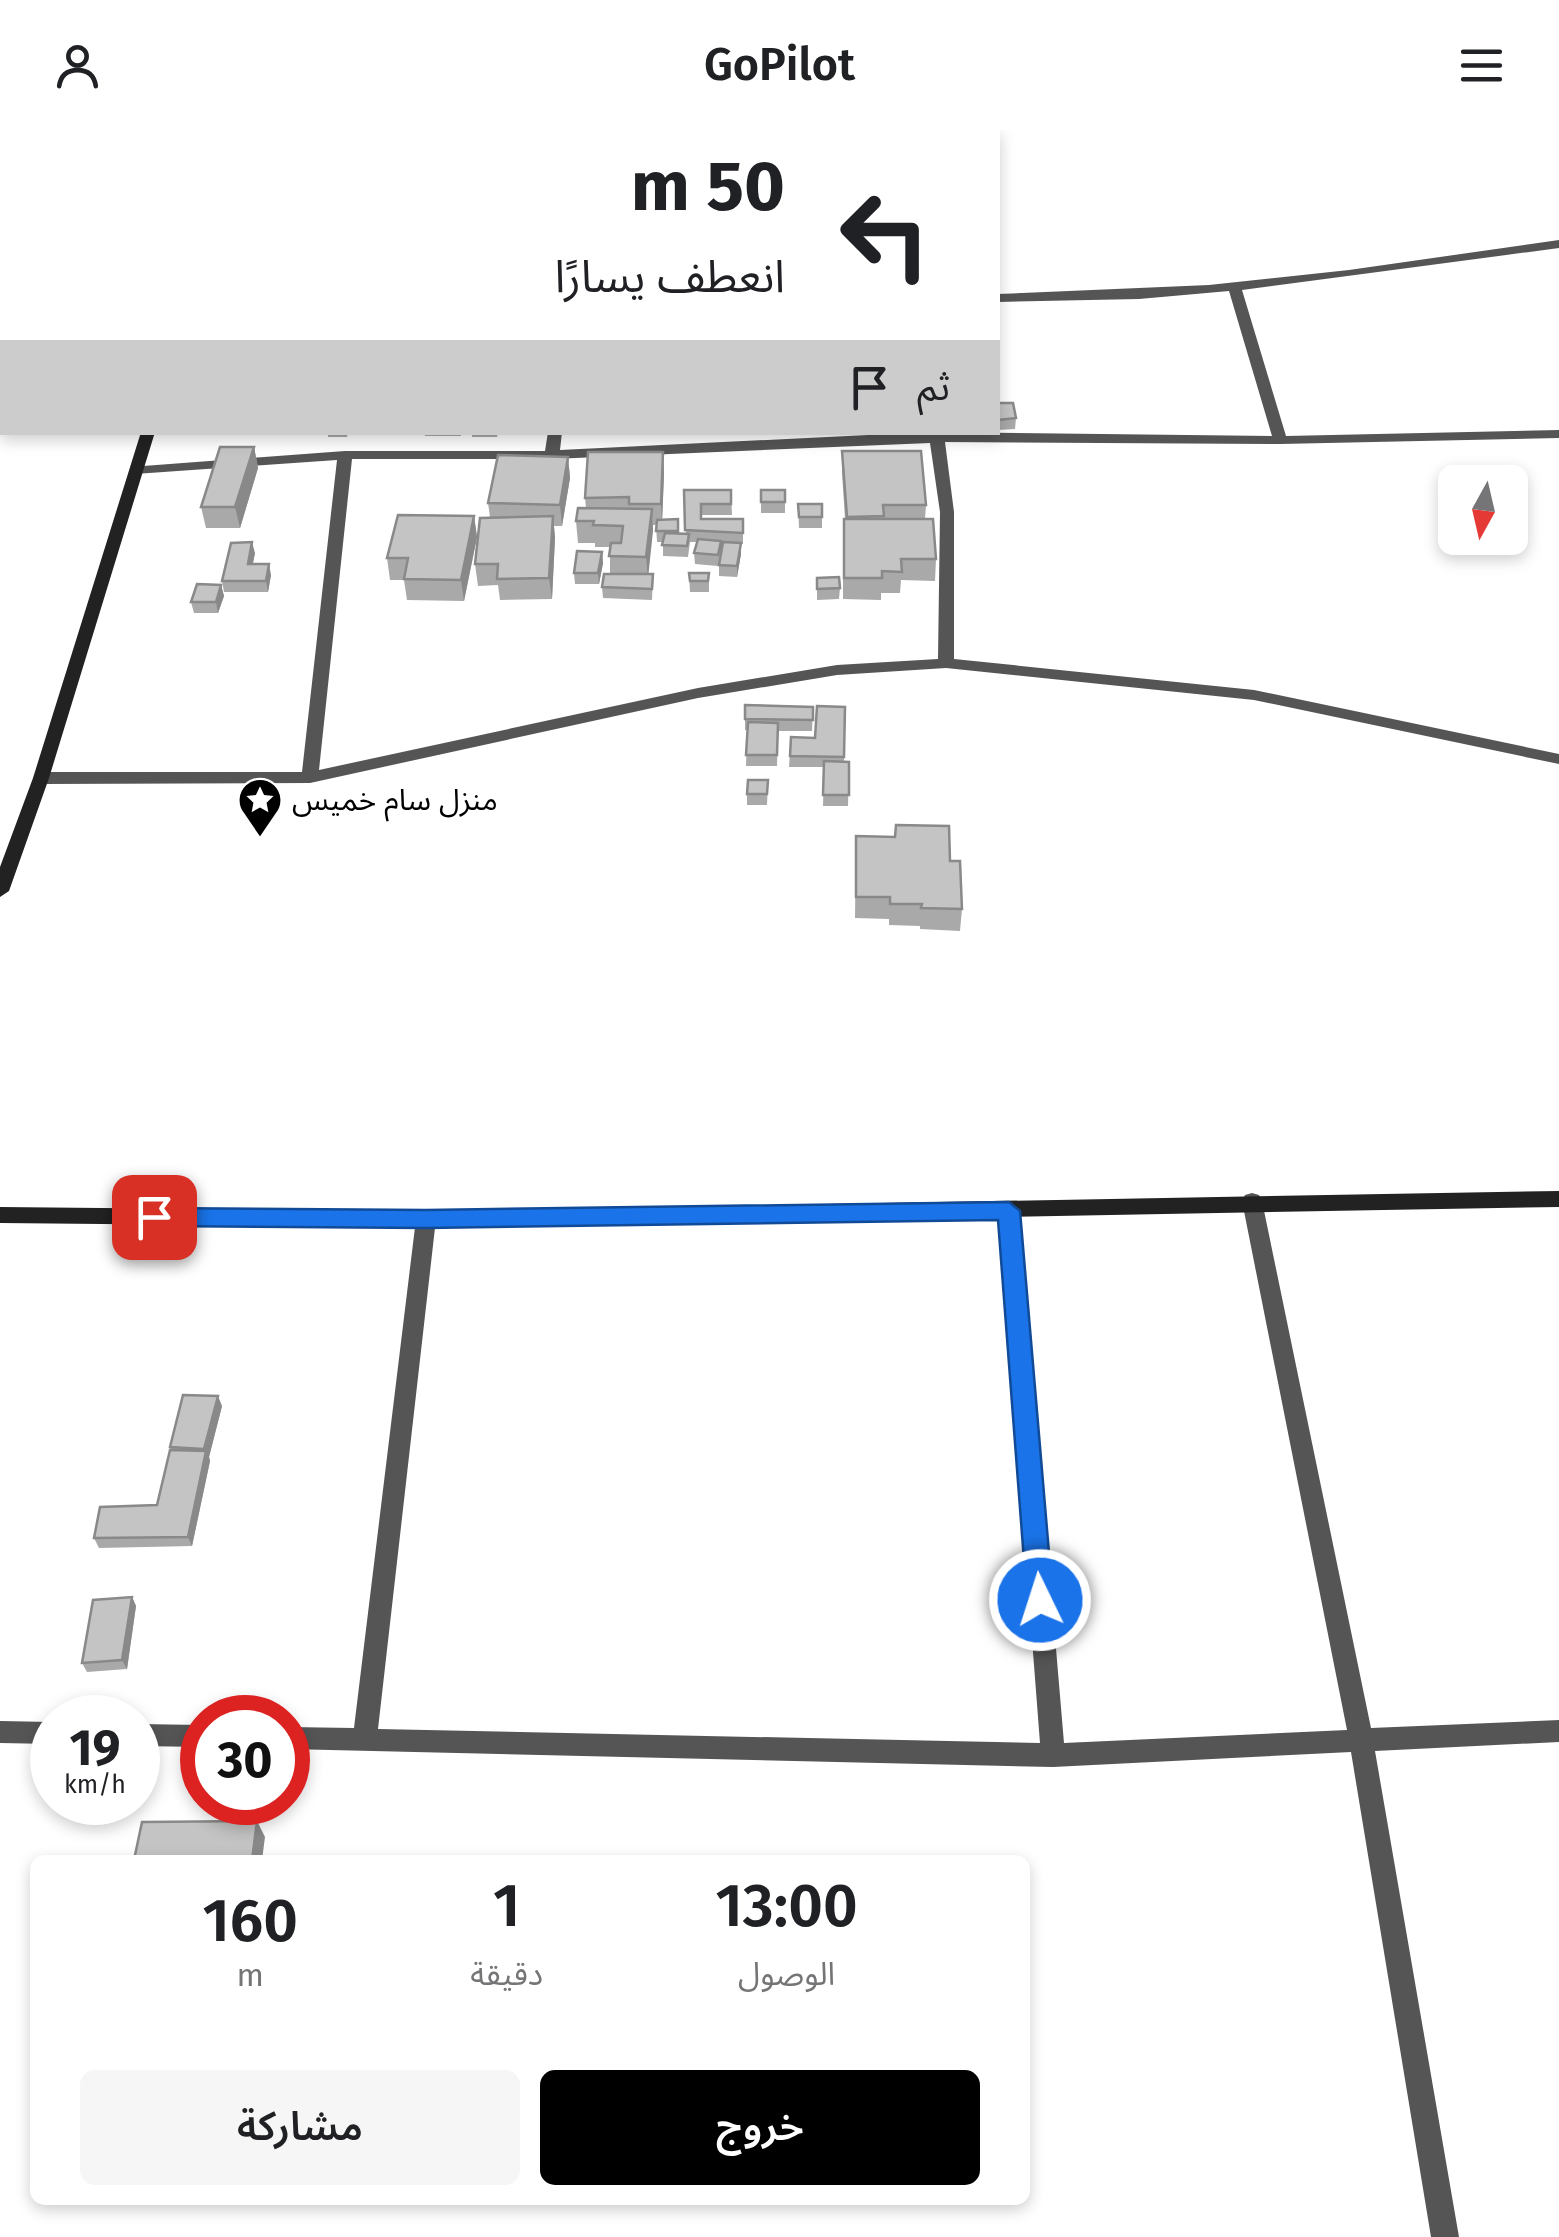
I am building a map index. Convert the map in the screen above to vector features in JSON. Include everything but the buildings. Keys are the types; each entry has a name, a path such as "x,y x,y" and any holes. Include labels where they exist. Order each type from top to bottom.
{"street":[{"path":"1000,298 1094,300 1234,290 1559,244"},
{"path":"1234,290 1280,440"},
{"path":"135,470 345,454 552,455 938,436 1280,440 1559,434"},
{"path":"0,891 41,778 147,435"},
{"path":"552,455 555,435"},
{"path":"938,436 948,512 946,662"},
{"path":"310,777 345,454"},
{"path":"41,778 310,777 698,694 836,670 946,662 1254,695 1559,758"},
{"path":"0,1215 426,1219 1009,1211 1252,1201 1559,1199"},
{"path":"1252,1201 1362,1738 1445,2237"},
{"path":"1009,1211 1053,1755"},
{"path":"364,1740 426,1219"},
{"path":"310,1739 1053,1755 1559,1731"},
{"path":"0,1732 30,1733"}],"place":[{"name":"منزل سام خميس","path":"260,838"}],"route":[{"path":"154,1217 426,1219 1009,1211 1040,1600"}]}
